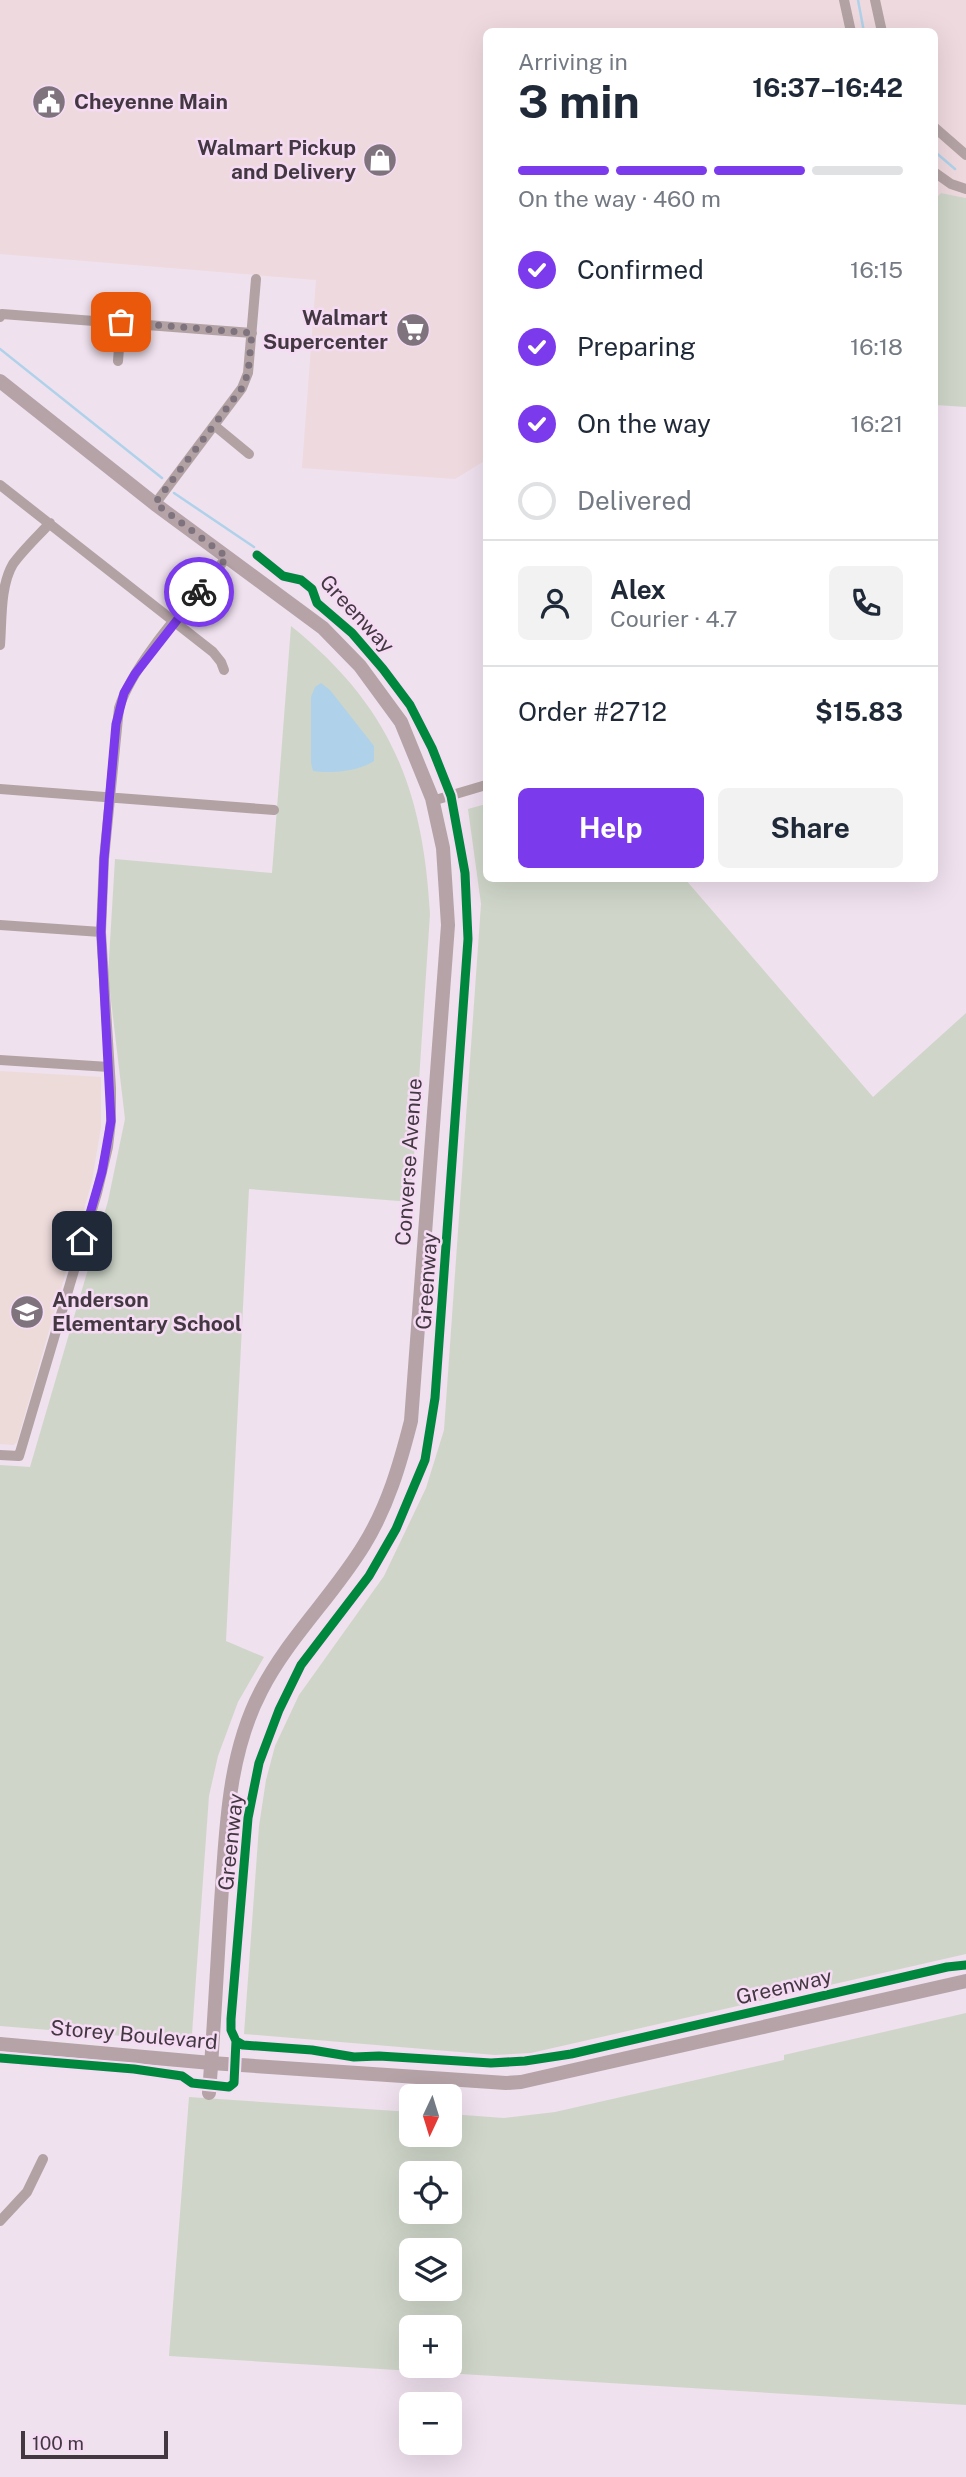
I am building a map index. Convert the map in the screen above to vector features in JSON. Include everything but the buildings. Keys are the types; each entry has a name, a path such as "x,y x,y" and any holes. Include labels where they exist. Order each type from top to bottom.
{"main road":[{"name":"Converse Avenue","path":"0,382 155,503 323,628 360,666 401,722 432,801 443,848 448,926 411,1421 399,1467 384,1508 365,1544 282,1656 260,1692 245,1733 233,1781 226,1836 209,2093"},
{"name":"Storey Boulevard","path":"0,2044 211,2063 490,2083 521,2082 966,1981"}],"street":[{"path":"844,0 850,28"},
{"path":"875,0 881,28"},
{"path":"938,130 966,155"},
{"path":"938,175 951,184 966,189"},
{"path":"155,503 242,388 248,373 256,279"},
{"path":"0,317 2,314 252,333"},
{"path":"118,361 121,322"},
{"path":"215,426 249,454"},
{"path":"0,485 213,652 224,670"},
{"path":"0,645 8,576 14,563 50,523"},
{"path":"0,1455 19,1456 102,1172 111,1121 101,932 104,859 116,724 124,693 174,622 227,557"},
{"path":"432,801 483,786"},
{"path":"0,789 274,810"},
{"path":"0,925 101,932"},
{"path":"0,1060 109,1067"},
{"path":"0,2221 27,2192 43,2159"}],"shaded area":[{"path":"0,0 966,0 966,198 941,193 938,196 938,28 483,28 483,462 455,479 302,468 316,280 0,254"},
{"path":"941,193 966,198 966,407 938,405 938,196"},
{"path":"291,626 354,687 377,719 395,753 409,789 419,827 430,914 411,1202 249,1189 226,1641 264,1657 238,1702 218,1756 209,1796 192,2034 184,2041 0,2026 0,1465 30,1467 108,1201 125,1119 108,975 115,859 272,873"},
{"path":"483,805 483,882 688,882 873,1097 966,1013 966,1954 531,2053 495,2055 244,2034 259,1826 266,1780 275,1746 299,1695 384,1576 426,1488 444,1430 481,904 468,809"},
{"name":"Anderson Elementary School","path":"0,1071 101,1077 101,1127 92,1181 17,1442 13,1445 0,1444"},
{"path":"966,2013 966,2405 462,2374 462,2315 399,2315 399,2370 169,2356 189,2097 399,2111 399,2147 462,2147 462,2115 504,2118 555,2112 784,2060 784,2055"}],"water":[{"path":"321,683 330,690 374,746 374,761 345,771 313,771 311,697 315,687"}],"waterway":[{"path":"858,0 863,28"},
{"path":"938,154 955,169"},
{"path":"0,349 162,478"},
{"path":"174,493 254,547"}],"cycle path":[{"name":"Greenway","path":"0,2058 134,2069 182,2076 192,2083 229,2087 234,2083 236,2041 231,2030 231,2019 248,1818 259,1763 279,1710 301,1665 369,1576 396,1529 425,1460 435,1398 468,939 465,873 451,796 432,748 410,705 383,669 352,633 317,603 312,589 301,580 283,576 257,555"},
{"name":"Greenway","path":"236,2041 243,2045 312,2050 354,2057 491,2063 525,2061 571,2054 947,1967 966,1965"}],"way so far":[{"path":"121,322 252,333 248,373 242,388 155,503 227,557 199,592"}],"place":[{"name":"Cheyenne Main","path":"49,102"},
{"name":"Walmart Pickup and Delivery","path":"380,160"},
{"name":"Walmart Supercenter","path":"413,330"},
{"name":"Anderson Elementary School","path":"27,1312"}],"route":[{"path":"82,1241 97,1193 111,1121 101,932 104,859 116,724 124,693 135,674 199,592"}]}
